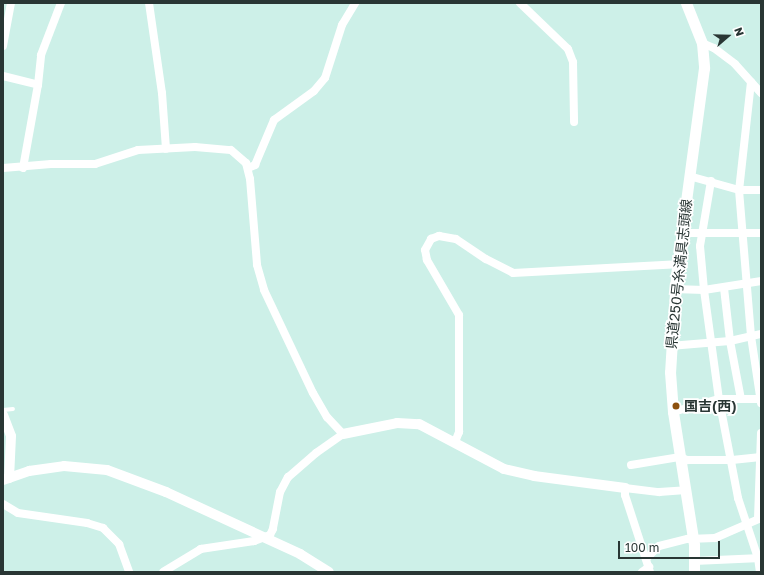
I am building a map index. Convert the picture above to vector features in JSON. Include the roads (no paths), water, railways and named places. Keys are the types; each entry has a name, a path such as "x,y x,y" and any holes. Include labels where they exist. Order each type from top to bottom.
{"main road":[{"name":"県道250号糸満具志頭線","path":"686,3 702,43 703,87 677,264 670,346 673,412 693,539 694,566"}],"street":[{"path":"3,46 11,3"},
{"path":"24,168 38,86 41,55 61,3"},
{"path":"149,3 162,93 166,149"},
{"path":"248,168 255,165 274,120 280,113 314,91 325,78 342,25 355,3"},
{"path":"520,3 568,49 573,62 574,122"},
{"path":"702,43 721,53 761,93"},
{"path":"3,76 38,86"},
{"path":"751,82 739,190 750,336 761,403"},
{"path":"3,168 24,168 51,164 95,164 129,152 166,149 225,148 242,158 248,168 257,265 264,290 313,393 327,417 343,434"},
{"path":"689,176 739,190 761,190"},
{"path":"711,181 700,246 704,290 719,399 732,460 738,498 759,558 760,572"},
{"path":"682,233 761,233"},
{"path":"455,442 459,432 459,315 427,260 425,250 431,239 439,236 456,239 491,262 513,273 677,264"},
{"path":"674,289 704,290 761,281"},
{"path":"724,288 730,341 741,399"},
{"path":"670,346 711,341 730,341 761,334"},
{"path":"673,412 719,399 761,399"},
{"path":"3,415 11,436 6,479 64,466 107,470 166,492 300,554 329,572"},
{"path":"163,572 205,548 265,538 273,530 280,492 288,477 316,453 343,434 412,422 428,427 504,469 521,474 659,492 686,490"},
{"path":"647,568 659,546 693,539 715,538 760,519 761,433"},
{"path":"631,465 680,457 687,460 732,460 760,457"},
{"path":"625,488 625,495 647,568"},
{"path":"3,504 18,513 87,523 103,528 119,544 129,572"},
{"path":"694,566 759,558"}],"lane":[{"path":"3,410 13,409"}],"place":[{"name":"国吉(西)","path":"676,406"}]}
